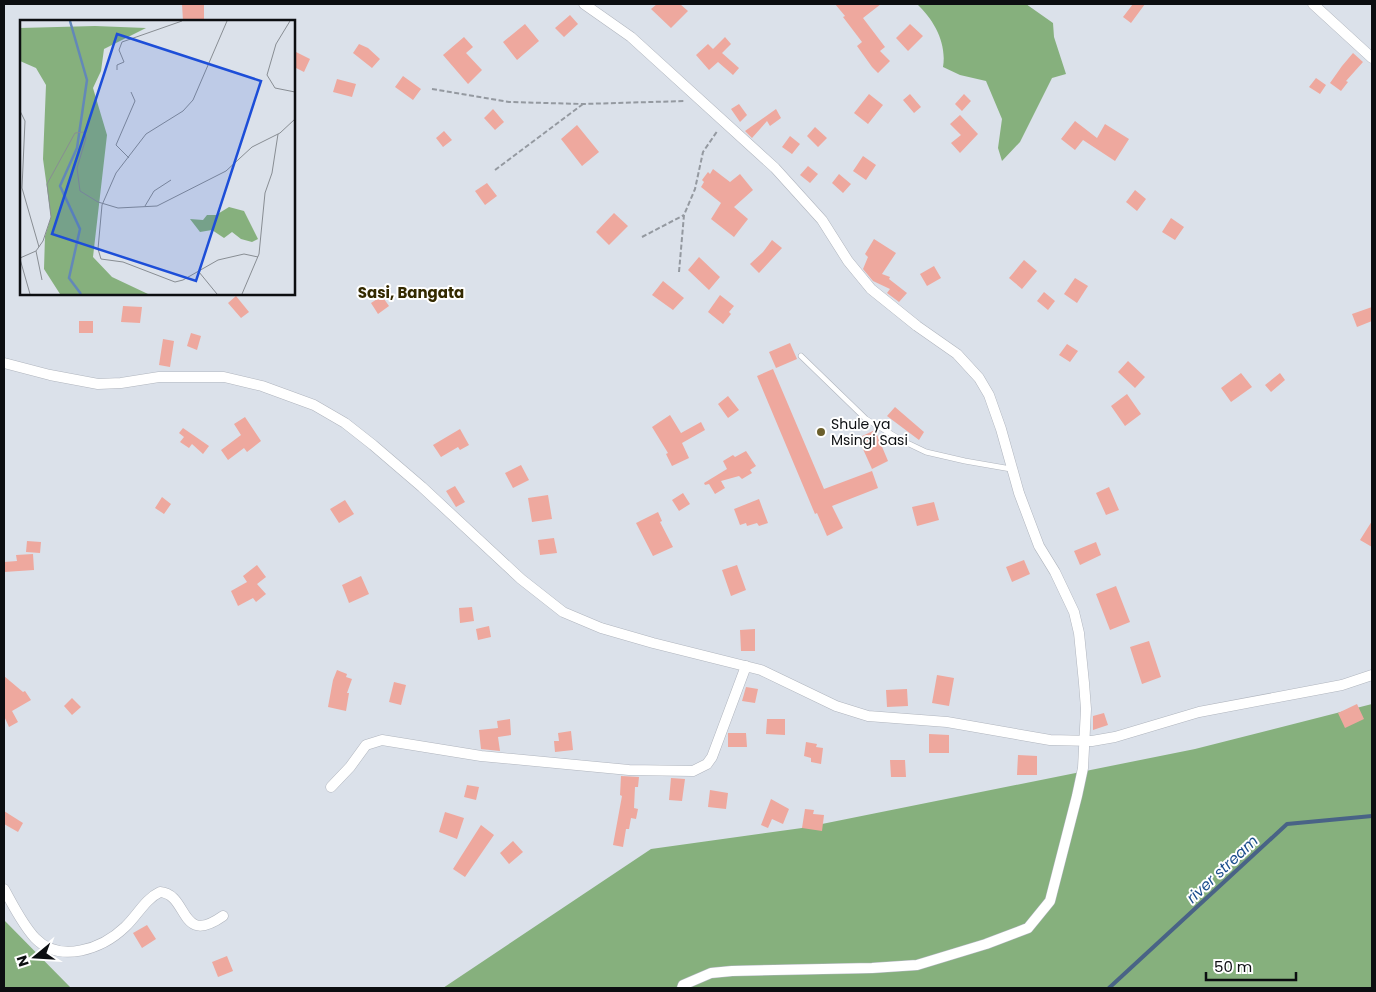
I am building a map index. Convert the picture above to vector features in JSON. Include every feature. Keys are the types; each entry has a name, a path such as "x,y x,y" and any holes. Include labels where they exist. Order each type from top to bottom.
{"street":[{"path":"584,4 631,37 775,168 822,220 848,261 871,290 957,354 979,378 989,395 1011,469 1039,546 1074,612 1079,633 1086,708 1083,768 1050,901 1028,928 986,944 917,965 711,973 684,985 682,988"},
{"path":"1313,4 1372,58"},
{"path":"4,363 50,375 98,384 121,383 159,377 224,377 262,386 314,405 345,423 373,445 422,487 540,596 563,612 610,630 653,643 761,670 836,706 868,716 947,722 1050,740 1101,740 1199,712 1342,685 1372,676"},
{"path":"331,787 350,767 366,745 382,740 518,760 629,770 693,771 707,764 712,757 746,666"},
{"path":"4,889 25,925 35,937 43,945 64,952 84,950 99,945 114,936 130,922 154,895 160,892 169,894 193,924 207,925 223,916"}],"lane":[{"path":"801,356 866,419 903,441 926,452 965,462 1011,469"}],"path":[{"path":"432,89 509,102 583,104 703,102"},
{"path":"495,170 583,104"},
{"path":"679,272 684,215 695,189 703,152 724,122"},
{"path":"642,237 684,215"}],"green space":[{"path":"917,4 1026,4 1053,23 1054,37 1066,74 1052,78 1020,142 1002,161 998,148 1002,119 986,81 960,75 943,67 943,49 938,32 929,17"},
{"path":"1372,704 1372,988 443,988 651,849 802,828 1195,749"},
{"path":"4,920 71,988 4,988"}],"building":[{"path":"182,4 204,4 204,20 183,20"},
{"path":"657,4 680,4 688,11 671,28 651,9"},
{"path":"835,4 881,4 863,18 885,47 880,51 890,61 878,73 857,46 862,42"},
{"path":"1133,4 1145,4 1131,23 1123,17"},
{"path":"570,15 578,24 564,37 555,28"},
{"path":"525,24 539,41 517,60 503,42"},
{"path":"910,24 923,36 908,51 896,38"},
{"path":"464,37 473,47 466,53 482,70 468,84 443,55"},
{"path":"725,37 731,44 722,53 739,68 733,75 718,62 709,70 696,55 708,44 713,49"},
{"path":"359,44 368,48 380,59 372,68 353,53"},
{"path":"295,52 310,59 304,72 295,68"},
{"path":"1353,53 1363,62 1346,81 1348,82 1341,91 1330,83"},
{"path":"403,76 421,89 413,100 395,87"},
{"path":"1316,78 1326,85 1320,94 1309,87"},
{"path":"337,79 356,84 352,97 333,92"},
{"path":"869,94 883,105 868,124 854,113"},
{"path":"910,94 921,107 914,113 903,100"},
{"path":"964,94 971,101 962,111 955,104"},
{"path":"739,104 747,115 740,122 731,109"},
{"path":"493,109 504,122 495,130 484,118"},
{"path":"776,109 781,118 770,126 767,121 752,138 745,131"},
{"path":"960,115 978,134 960,153 951,143 961,135 950,124"},
{"path":"1075,121 1097,138 1105,124 1129,139 1115,161 1083,140 1075,150 1061,139"},
{"path":"577,125 599,152 582,166 561,139"},
{"path":"815,127 827,138 818,147 807,136"},
{"path":"444,131 452,140 443,147 436,138"},
{"path":"790,136 800,144 792,154 782,147"},
{"path":"863,156 876,165 866,180 853,171"},
{"path":"808,166 818,174 810,183 800,175"},
{"path":"713,169 730,182 740,174 753,190 734,207 748,219 734,237 711,219 721,203 701,187 704,182 702,180"},
{"path":"839,174 851,184 843,193 832,183"},
{"path":"487,183 497,196 485,205 475,191"},
{"path":"1135,190 1146,199 1137,211 1126,202"},
{"path":"614,213 628,226 609,245 596,232"},
{"path":"1171,218 1184,227 1175,240 1162,232"},
{"path":"874,239 896,253 882,274 890,277 889,279 907,293 899,302 887,293 890,289 873,281 863,269 868,257 865,254"},
{"path":"772,240 782,248 759,273 750,264"},
{"path":"699,257 720,277 709,290 688,270"},
{"path":"1024,260 1037,271 1022,289 1009,278"},
{"path":"934,266 941,278 927,286 920,274"},
{"path":"1075,278 1088,286 1077,303 1064,294"},
{"path":"663,281 684,298 673,310 652,295"},
{"path":"1044,292 1055,301 1048,310 1037,301"},
{"path":"720,295 734,306 729,312 731,314 723,324 708,312"},
{"path":"236,296 249,312 241,318 228,303"},
{"path":"382,296 389,306 378,314 371,303"},
{"path":"123,306 142,307 140,323 121,322"},
{"path":"1372,307 1372,321 1357,327 1352,314"},
{"path":"79,321 93,321 93,333 79,333"},
{"path":"191,333 201,336 197,350 187,346"},
{"path":"163,339 174,341 170,367 159,365"},
{"path":"790,343 797,359 776,368 769,352"},
{"path":"1067,344 1078,351 1070,362 1059,355"},
{"path":"1128,361 1145,377 1135,388 1118,372"},
{"path":"773,369 824,489 872,471 878,488 832,506 843,528 827,536 817,513 815,514 757,376"},
{"path":"1241,373 1252,387 1231,402 1221,388"},
{"path":"1280,373 1285,380 1271,392 1265,385"},
{"path":"1127,394 1141,414 1125,426 1111,406"},
{"path":"728,396 739,410 728,418 718,404"},
{"path":"895,407 924,432 919,440 887,416"},
{"path":"670,415 681,433 701,422 705,430 682,443 689,458 672,466 666,454 668,453 652,427"},
{"path":"245,417 261,441 247,452 244,448 228,460 221,450 241,435 234,424"},
{"path":"183,428 209,446 203,454 192,444 189,448 180,442 184,437 179,433"},
{"path":"460,429 469,445 460,450 458,447 441,457 433,445"},
{"path":"875,430 888,461 872,469 858,438"},
{"path":"746,451 756,466 750,470 752,473 742,479 739,476 721,481 725,488 715,494 709,484 705,485 704,483 727,469 723,461 733,455 735,457"},
{"path":"521,465 529,480 513,488 505,473"},
{"path":"455,486 465,502 456,507 446,491"},
{"path":"1109,487 1119,510 1106,515 1096,493"},
{"path":"683,493 690,504 679,511 672,500"},
{"path":"548,495 552,519 532,522 528,498"},
{"path":"162,497 171,504 164,514 155,508"},
{"path":"759,499 768,523 759,526 757,523 747,526 746,523 740,525 734,509"},
{"path":"345,500 354,514 339,523 330,509"},
{"path":"934,502 939,520 917,526 912,507"},
{"path":"658,512 662,521 660,522 673,547 653,556 636,523"},
{"path":"1372,521 1372,547 1360,540"},
{"path":"554,538 557,553 540,555 538,540"},
{"path":"27,541 41,542 40,553 26,552"},
{"path":"1096,542 1101,555 1080,565 1074,551"},
{"path":"33,554 34,570 4,572 4,562 17,561 16,555"},
{"path":"1024,560 1030,574 1012,582 1006,567"},
{"path":"257,565 266,577 257,584 266,594 256,602 253,598 238,606 231,591 247,582 243,576"},
{"path":"737,565 746,590 731,596 722,570"},
{"path":"361,576 369,594 349,603 342,585"},
{"path":"1116,586 1130,622 1110,630 1096,594"},
{"path":"472,607 474,621 460,623 459,608"},
{"path":"489,626 491,637 478,640 476,629"},
{"path":"755,629 755,651 741,651 740,630"},
{"path":"1149,641 1161,677 1142,684 1130,647"},
{"path":"337,670 347,674 346,677 352,679 347,693 349,693 346,711 328,707 333,680"},
{"path":"937,675 954,678 949,706 932,703"},
{"path":"4,676 23,692 25,691 31,700 12,711 18,722 9,727 4,716"},
{"path":"394,682 406,685 401,705 389,702"},
{"path":"746,687 758,689 755,703 742,701"},
{"path":"907,689 908,706 887,707 886,690"},
{"path":"72,698 81,707 72,715 64,706"},
{"path":"1357,704 1364,719 1345,728 1338,713"},
{"path":"1104,713 1108,725 1093,730 1093,716"},
{"path":"510,719 511,735 498,737 500,751 481,749 479,730 498,728 497,721"},
{"path":"767,719 785,719 785,735 766,734"},
{"path":"571,731 573,750 555,752 554,741 559,741 558,733"},
{"path":"728,733 746,733 747,747 728,747"},
{"path":"929,734 949,735 949,753 929,753"},
{"path":"806,742 817,744 816,747 823,748 821,764 811,762 811,758 804,756"},
{"path":"1018,755 1037,756 1037,775 1017,775"},
{"path":"890,760 905,760 906,777 891,777"},
{"path":"621,776 639,777 638,787 635,787 634,808 638,809 636,819 631,818 629,829 626,829 623,847 613,845 622,796 620,795"},
{"path":"671,778 685,779 682,801 669,800"},
{"path":"467,785 479,787 476,800 464,797"},
{"path":"710,790 728,793 726,809 708,807"},
{"path":"771,799 789,809 783,824 772,819 768,828 761,825"},
{"path":"805,809 814,810 813,814 824,815 822,831 802,828"},
{"path":"4,811 23,823 18,832 4,824"},
{"path":"445,812 464,818 457,839 439,832"},
{"path":"481,825 494,835 465,877 453,869"},
{"path":"513,841 523,852 509,864 500,853"},
{"path":"147,925 156,939 142,948 133,933"},
{"path":"227,956 233,971 218,977 212,962"}],"waterway":[{"name":"river stream","path":"1109,988 1287,824 1372,816"}],"place":[{"name":"Shule ya Msingi Sasi","path":"821,432"}],"district":[{"name":"Sasi, Bangata","path":"411,292"}]}
